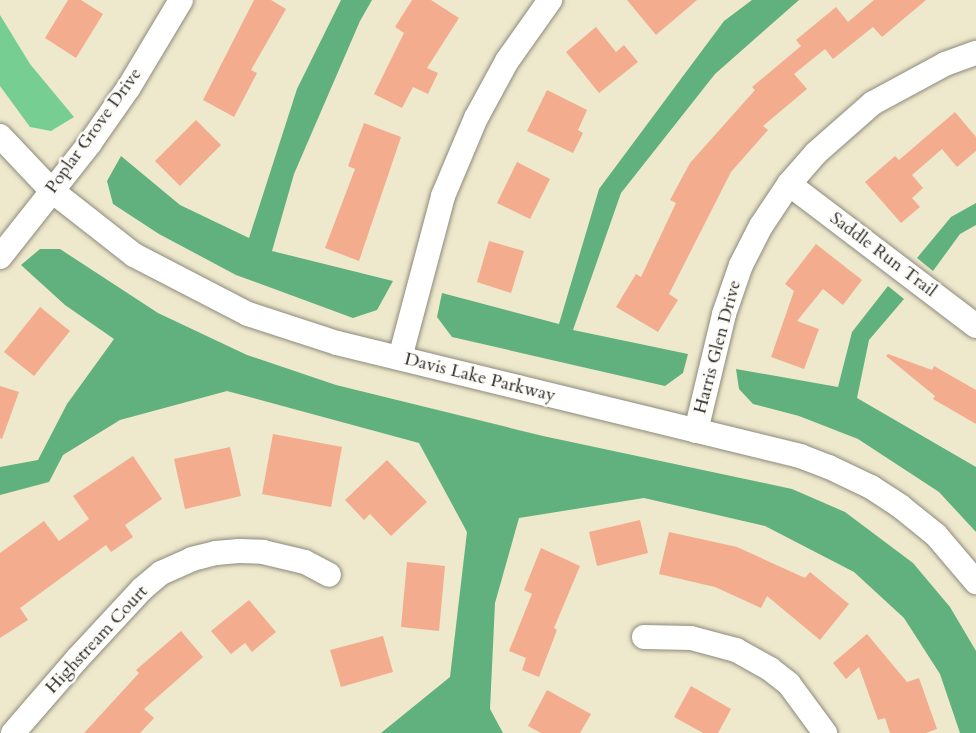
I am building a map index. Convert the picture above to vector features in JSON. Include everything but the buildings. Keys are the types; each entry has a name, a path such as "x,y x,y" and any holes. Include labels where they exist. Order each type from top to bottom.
{"street":[{"name":"Poplar Grove Drive","path":"0,257 129,87 181,0"},
{"path":"400,358 443,195 476,118 507,61 550,0"},
{"name":"Harris Glen Drive","path":"696,430 724,314 741,265 761,226 789,184 816,153 873,103 917,78 976,53"},
{"name":"Davis Lake Parkway","path":"0,136 51,190 134,255 248,314 337,343 800,456 871,488 900,506 936,535 976,582"},
{"name":"Saddle Run Trail","path":"789,184 976,326"},
{"name":"Highstream Court","path":"14,733 94,641 142,589 161,573 192,559 216,553 239,551 263,552 305,562 329,575"},
{"path":"644,637 691,638 736,650 770,669 789,684 825,733"}],"green space":[{"path":"341,0 372,0 360,21 294,174 272,251 393,281 377,310 353,318 236,275 159,234 113,204 107,181 121,156 180,205 249,238 297,89"},
{"path":"752,0 799,0 715,74 621,193 573,330 688,354 683,373 665,386 452,337 437,317 442,293 559,324 599,189 724,21"},
{"path":"0,15 30,64 74,117 51,131 30,127 0,86"},
{"path":"976,203 976,225 960,234 933,271 917,258 951,217"},
{"path":"40,249 60,249 158,313 247,355 336,385 543,436 792,489 845,512 913,563 950,607 976,651 976,733 960,733 940,674 904,618 854,572 765,526 644,498 519,518 495,603 490,709 503,733 381,733 450,677 467,532 419,443 227,391 120,420 63,455 49,482 0,495 0,467 38,460 67,404 114,339 65,305 21,265"},
{"path":"888,286 904,299 869,340 857,398 976,467 976,532 939,492 858,439 799,416 753,404 739,389 736,369 838,387 852,332"}]}
